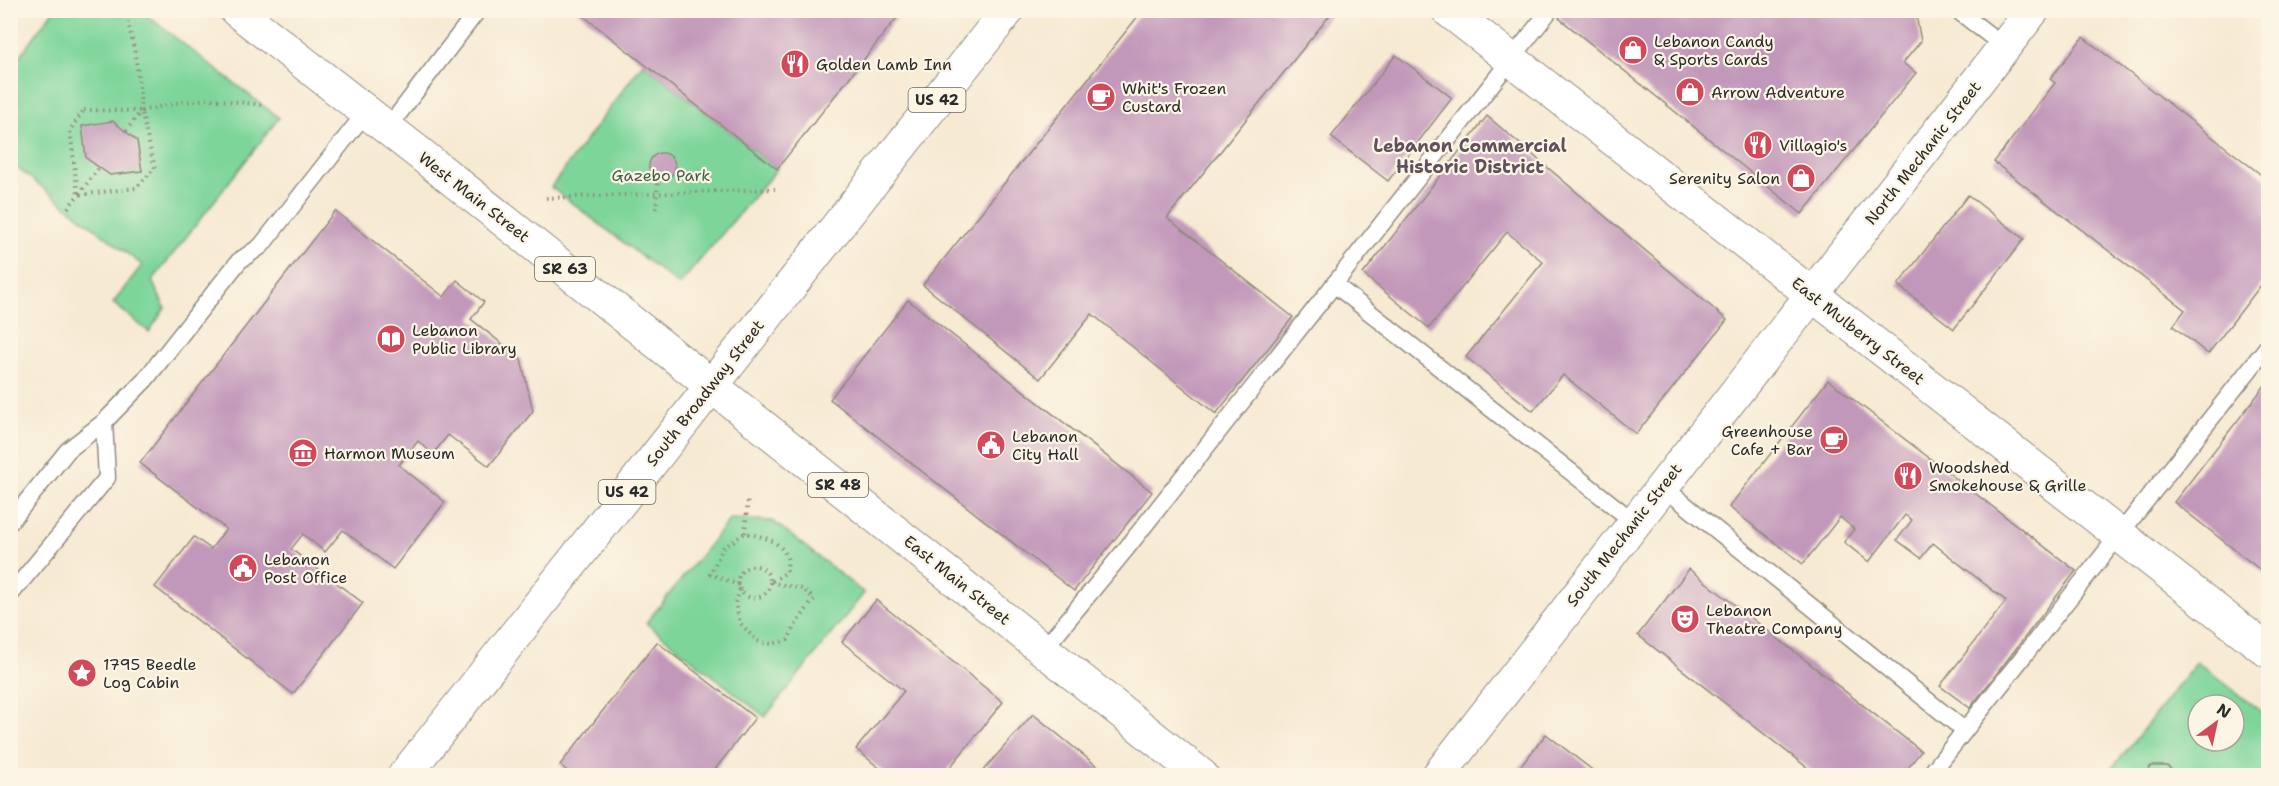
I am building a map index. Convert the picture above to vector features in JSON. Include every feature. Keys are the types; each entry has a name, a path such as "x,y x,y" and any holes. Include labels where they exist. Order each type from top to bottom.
{"main road":[{"name":"West Main Street","path":"236,10 712,385"},
{"name":"South Broadway Street","path":"404,776 1008,10"},
{"name":"East Mulberry Street","path":"1448,10 2268,651"},
{"name":"North Mechanic Street","path":"1813,296 2033,10"},
{"name":"South Mechanic Street","path":"1438,776 1662,486 1813,296"},
{"name":"East Main Street","path":"712,385 1202,776"}],"lane":[{"path":"10,522 69,450 104,422 146,380 239,261 261,246 478,10"},
{"path":"1043,650 1126,549 1550,10"},
{"path":"1958,10 2005,47"},
{"path":"1334,284 1635,522"},
{"path":"1929,776 2268,346"},
{"path":"10,596 107,478 104,422"},
{"path":"1662,486 1964,730"}],"path":[{"path":"78,195 136,188 154,168 141,111 139,71 124,10"},
{"path":"78,195 70,129 84,110 141,111 176,103 211,99 263,105"},
{"path":"126,131 141,111"},
{"path":"68,208 99,168"},
{"path":"656,209 658,179"},
{"path":"546,198 775,189"},
{"path":"745,533 748,498"},
{"path":"745,533 764,536 777,544 787,557 787,572 770,582 767,592 758,598 748,596 740,587 710,574 723,548 745,533"},
{"path":"753,567 763,569 770,582 803,588 814,599 788,640 772,644 757,641 740,623 735,603 740,587 740,575 744,571 753,567"}],"green space":[{"path":"53,11 141,11 279,118 152,281 165,308 149,332 113,303 142,265 11,163 11,68"},
{"name":"Gazebo Park","path":"643,63 777,169 679,285 551,187"},
{"path":"730,519 773,521 864,593 765,717 646,623"},
{"path":"2197,662 2237,693 2186,693 2186,753 2246,753 2246,700 2268,717 2268,775 2106,776"}],"building":[{"path":"576,10 903,10 777,169"},
{"path":"1143,10 1334,10 1167,218 1293,317 1216,414 1092,314 1040,379 923,285"},
{"path":"1565,10 1915,10 1921,41 1903,63 1916,73 1802,214 1559,18"},
{"path":"2083,37 2268,180 2268,276 2208,354 2173,326 2185,310 1994,162 2055,83 2050,79"},
{"path":"1396,55 1452,98 1388,181 1331,137"},
{"path":"1487,116 1727,320 1636,434 1563,375 1533,411 1466,357 1543,262 1507,232 1429,328 1363,274"},
{"path":"113,121 137,141 142,171 110,175 86,158 82,126"},
{"path":"662,153 671,157 675,166 671,175 662,179 653,175 649,166 653,157"},
{"path":"1968,195 2024,239 1954,329 1898,285"},
{"path":"335,211 444,297 457,280 484,302 471,319 521,359 533,411 489,466 448,435 433,454 418,441 399,465 445,502 393,569 343,530 325,552 303,534 291,549 363,603 293,694 155,587 194,537 211,549 226,529 140,463"},
{"name":"Lebanon City Hall","path":"908,300 1152,492 1074,591 830,399"},
{"path":"1828,380 2076,571 1970,708 1940,686 2006,601 1933,543 1921,558 1897,540 1912,520 1905,515 1869,562 1844,542 1854,529 1840,517 1803,564 1729,507"},
{"path":"2266,384 2268,387 2268,576 2174,502"},
{"path":"1689,569 1921,751 1902,776 1818,776 1638,635"},
{"path":"876,600 1003,702 943,776 889,776 856,749 904,691 842,642"},
{"path":"657,642 755,718 710,776 573,776 560,765"},
{"path":"1033,714 1109,776 980,774"},
{"path":"1546,734 1600,776 1513,776"},
{"path":"2151,766 2167,766 2179,776 2143,776"}],"place":[{"name":"Lebanon Candy & Sports Cards","path":"1633,50"},
{"name":"Golden Lamb Inn","path":"795,64"},
{"name":"Arrow Adventure","path":"1690,92"},
{"name":"Whit's Frozen Custard","path":"1101,97"},
{"name":"Villagio's","path":"1758,145"},
{"name":"Serenity Salon","path":"1801,178"},
{"name":"Lebanon Public Library","path":"391,339"},
{"name":"Greenhouse Cafe + Bar","path":"1834,440"},
{"name":"Lebanon City Hall","path":"991,445"},
{"name":"Harmon Museum","path":"303,453"},
{"name":"Woodshed Smokehouse & Grille","path":"1908,476"},
{"name":"Lebanon Post Office","path":"243,568"},
{"name":"Lebanon Theatre Company","path":"1685,619"},
{"name":"1795 Beedle Log Cabin","path":"82,673"}],"district":[{"name":"Lebanon Commercial Historic District","path":"1470,156"}]}
